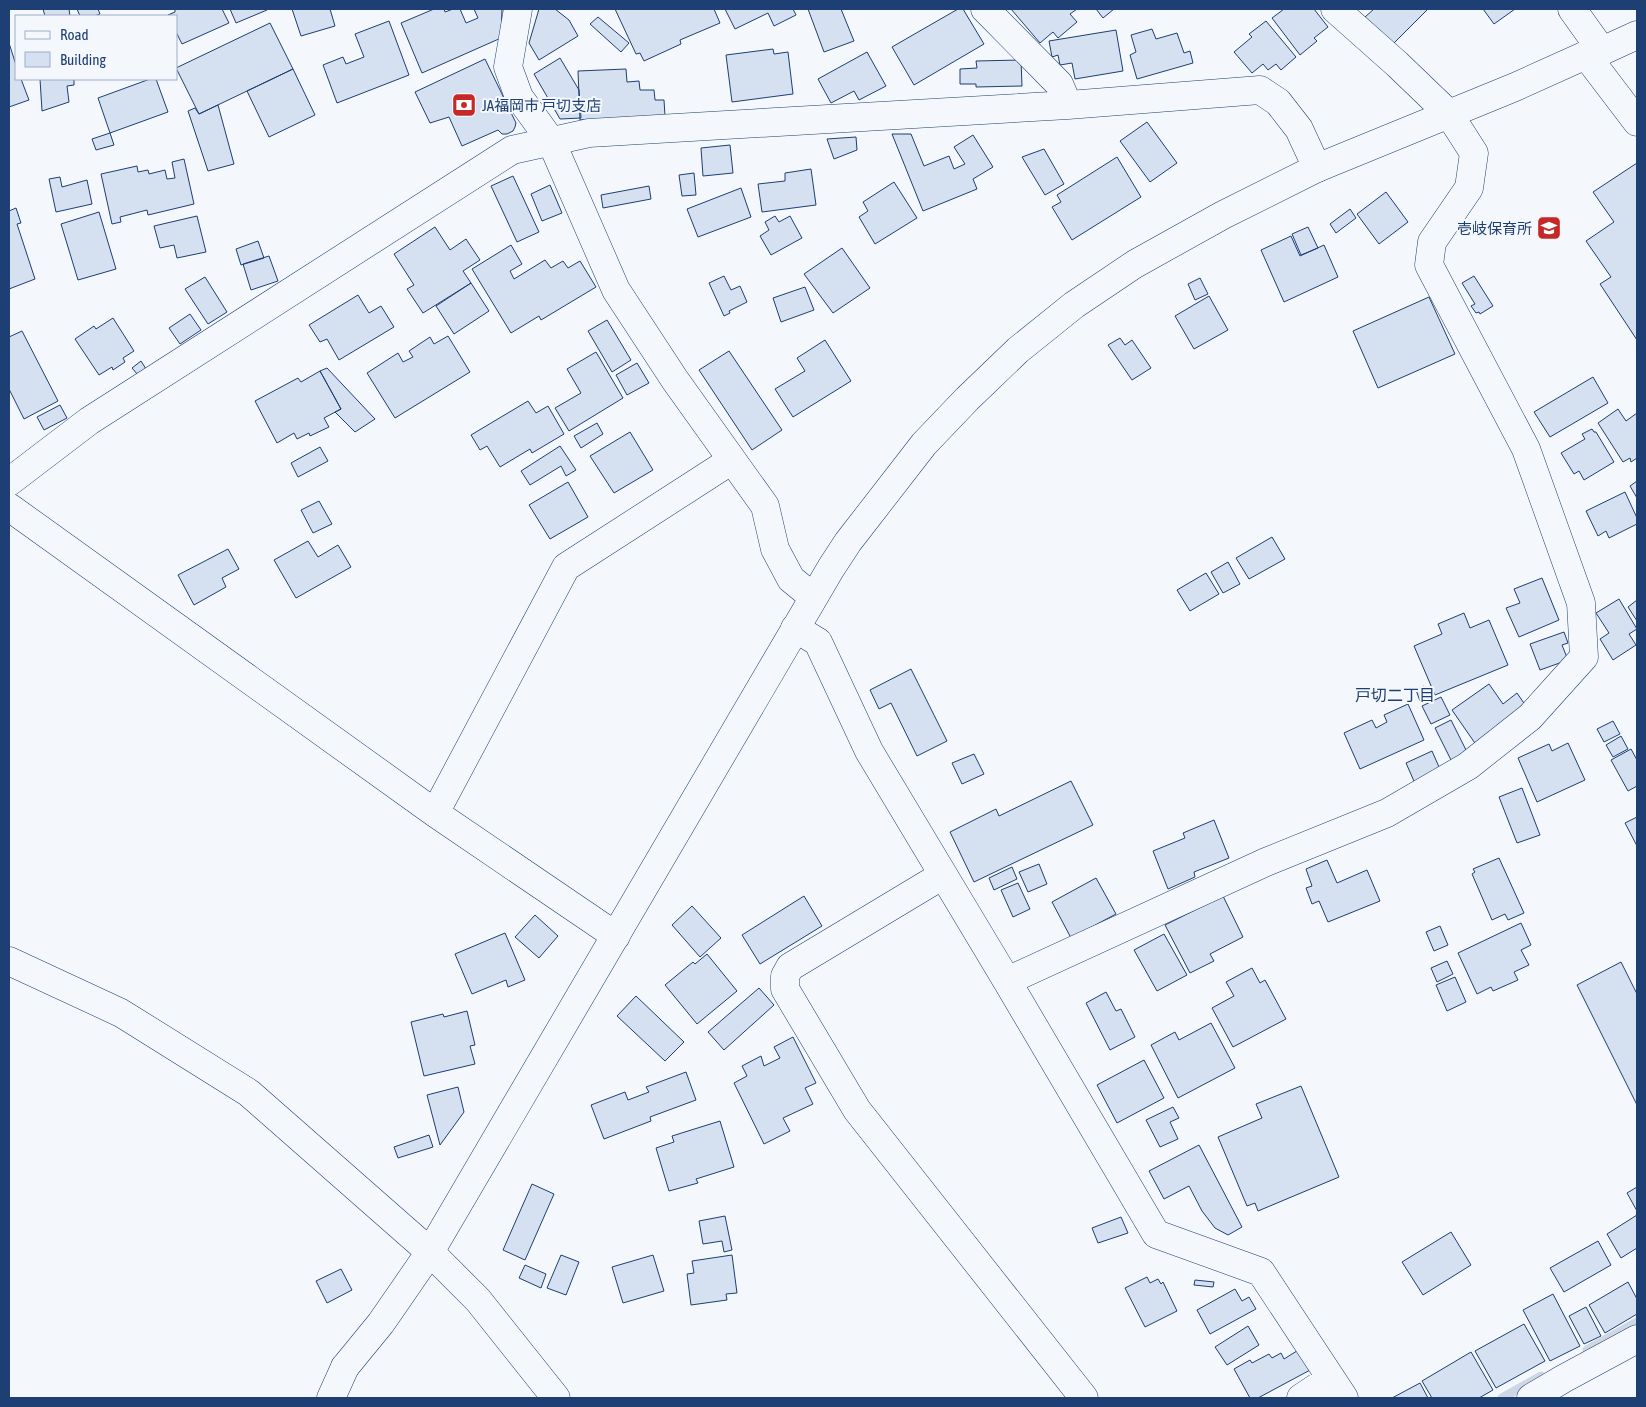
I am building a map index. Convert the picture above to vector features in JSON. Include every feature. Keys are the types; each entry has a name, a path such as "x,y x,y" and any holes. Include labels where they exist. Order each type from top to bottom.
{"street":[{"path":"518,9 508,67 520,97 551,141 616,290 675,380 765,506 775,549 791,579 813,597"},
{"path":"985,9 1059,84 1068,105"},
{"path":"1007,981 1266,862 1387,813 1468,766 1530,717 1584,658 1581,603 1526,448 1429,265 1432,242 1469,188 1474,153 1449,114 1397,64 1335,9"},
{"path":"1572,9 1594,53 1637,122"},
{"path":"331,1398 345,1367 381,1323 430,1252 813,597 848,542 924,444 1018,350 1074,305 1135,264 1223,215 1317,168 1637,35"},
{"path":"9,482 89,421 512,150 589,133 1068,105 1260,90 1278,102 1299,129 1317,168"},
{"path":"435,813 566,567 732,460"},
{"path":"9,508 435,813 616,936"},
{"path":"795,628 818,642 869,751 1156,1234 1261,1272 1338,1388 1301,1398"},
{"path":"943,875 790,967 784,976 786,989 857,1110 1084,1398"},
{"path":"9,961 122,1013 248,1093 430,1252 478,1300 556,1398"},
{"path":"1532,1398 1637,1339"}],"building":[{"path":"43,9 69,9 70,15 45,15"},
{"path":"77,9 98,9 100,14 97,15 80,15"},
{"path":"175,9 222,9 229,23 182,44 178,36 178,15 168,15 175,12"},
{"path":"230,9 266,9 267,10 236,23"},
{"path":"292,9 330,9 335,26 301,36"},
{"path":"434,9 444,9 445,12 460,9 466,23 478,18 474,9 502,9 501,38 422,73 401,23"},
{"path":"539,9 555,9 569,20 578,36 539,60 529,43"},
{"path":"615,9 714,9 720,23 680,40 681,44 644,61 640,53 636,54"},
{"path":"725,9 793,9 796,15 774,26 768,13 735,29"},
{"path":"808,9 841,9 854,41 824,52"},
{"path":"958,9 963,9 984,44 914,85 892,47"},
{"path":"1011,9 1077,9 1070,14 1077,22 1058,38 1053,32 1040,43"},
{"path":"1096,9 1114,9 1103,18"},
{"path":"1284,9 1314,9 1328,27 1314,38 1317,41 1300,55 1272,18"},
{"path":"1374,9 1427,10 1393,44 1365,17"},
{"path":"1483,9 1515,9 1494,24"},
{"path":"598,17 629,43 621,52 590,24"},
{"path":"389,21 409,75 337,103 323,65 343,57 346,64 364,57 355,34"},
{"path":"1266,21 1296,57 1281,70 1276,64 1268,70 1263,64 1252,73 1234,52 1252,37 1249,34"},
{"path":"270,23 293,69 199,114 178,72 178,67"},
{"path":"1152,29 1156,39 1177,33 1184,53 1190,51 1193,63 1137,79 1130,55 1136,52 1131,35"},
{"path":"1116,30 1123,71 1075,79 1072,63 1060,65 1058,55 1052,57 1049,41"},
{"path":"9,43 15,62 15,80 21,80 29,100 9,107"},
{"path":"773,49 774,54 788,52 793,94 732,102 726,55"},
{"path":"867,52 886,86 859,100 854,91 831,103 818,79"},
{"path":"560,58 579,90 581,118 560,119 534,74"},
{"name":"JA福岡市 戸切支店","path":"485,59 516,123 515,127 513,131 507,134 502,134 498,130 462,146 449,117 430,123 415,92"},
{"path":"1021,60 1022,86 976,87 976,84 960,84 960,69 977,68 976,61"},
{"path":"293,69 315,115 269,137 247,91"},
{"path":"626,69 627,82 639,81 640,90 654,90 655,100 664,100 665,116 580,120 578,71"},
{"path":"40,80 74,80 74,85 67,86 69,102 42,111"},
{"path":"147,80 156,80 168,112 110,133 98,98"},
{"path":"218,105 234,164 208,171 188,111 195,108 199,114"},
{"path":"1147,122 1177,163 1150,182 1120,141"},
{"path":"110,133 114,145 96,150 92,139"},
{"path":"892,134 911,134 924,166 949,156 954,169 965,164 954,147 973,135 993,167 973,179 977,189 923,211"},
{"path":"856,137 857,150 834,159 827,139"},
{"path":"730,145 733,173 703,176 701,148"},
{"path":"1044,149 1064,184 1045,195 1022,157"},
{"path":"1117,157 1141,197 1072,240 1052,207 1061,202 1057,195"},
{"path":"184,159 194,204 148,215 147,210 120,217 121,222 112,224 101,174 137,166 138,172 148,170 149,174 165,170 167,179 175,178 172,162"},
{"path":"1637,163 1637,340 1600,284 1611,277 1586,241 1614,222 1593,192"},
{"path":"811,169 816,205 762,212 758,184 785,181 785,173"},
{"path":"694,173 696,195 682,196 679,175"},
{"path":"513,176 539,232 517,242 491,186"},
{"path":"60,177 62,187 87,180 92,204 56,212 49,179"},
{"path":"894,182 917,218 875,244 859,217 868,211 863,202"},
{"path":"550,185 562,213 542,221 531,194"},
{"path":"649,186 651,199 603,208 601,195"},
{"path":"741,188 751,217 698,237 687,209"},
{"path":"1386,192 1408,222 1379,244 1357,214"},
{"path":"16,208 21,223 17,224 35,279 9,289 9,211"},
{"path":"1350,209 1356,218 1336,233 1330,224"},
{"path":"99,212 116,269 78,280 61,224"},
{"path":"197,216 206,252 177,258 174,245 160,248 154,226"},
{"path":"775,216 779,222 790,216 802,238 771,255 760,236 769,230 765,222"},
{"path":"435,227 450,250 466,239 480,260 463,271 471,283 423,313 407,289 414,285 394,254"},
{"path":"1308,227 1318,248 1301,255 1292,234"},
{"path":"1291,236 1300,256 1324,245 1338,277 1284,302 1261,250"},
{"path":"258,241 264,258 241,265 236,249"},
{"path":"511,245 522,264 510,271 514,279 545,260 551,268 563,261 568,268 580,261 596,287 541,320 539,316 511,333 472,269"},
{"path":"842,248 870,288 833,313 804,274"},
{"path":"269,256 278,281 251,290 243,264"},
{"path":"724,276 731,290 740,286 747,302 729,311 730,313 724,316 709,283"},
{"path":"1474,276 1493,306 1480,314 1479,312 1476,313 1471,306 1475,304 1462,283"},
{"path":"205,277 227,312 208,324 185,289"},
{"path":"1200,278 1208,294 1195,300 1188,284"},
{"path":"471,283 489,311 454,334 436,306"},
{"path":"805,287 814,310 781,322 773,298"},
{"path":"358,295 369,313 381,306 394,327 339,360 327,339 320,342 309,325"},
{"path":"1209,296 1228,330 1194,349 1175,316"},
{"path":"1429,297 1455,354 1378,388 1353,331"},
{"path":"190,314 201,330 180,344 169,328"},
{"path":"113,318 134,351 123,358 125,362 113,370 112,367 99,375 75,339 94,326 96,329"},
{"path":"607,320 631,360 612,372 588,331"},
{"path":"22,331 58,401 24,419 9,389 9,337"},
{"path":"448,336 470,372 395,418 367,373 398,353 403,362 413,357 409,351 430,337 434,344"},
{"path":"1120,338 1125,345 1132,340 1151,368 1132,380 1108,345"},
{"path":"825,340 851,381 793,417 775,389 805,371 797,358"},
{"path":"729,351 782,430 752,450 699,370"},
{"path":"596,352 623,398 569,431 555,408 581,393 567,369"},
{"path":"141,361 146,369 138,375 132,368"},
{"path":"637,363 649,383 627,395 616,375"},
{"path":"327,368 375,419 355,432 335,412 341,409 320,371"},
{"path":"320,371 341,409 324,418 329,427 310,436 309,433 297,439 294,433 277,443 255,401 298,378 301,382"},
{"path":"1593,377 1608,403 1550,437 1534,412"},
{"path":"528,401 536,413 548,406 564,434 532,453 530,449 500,467 487,446 480,450 471,435"},
{"path":"60,405 67,418 44,430 37,417"},
{"path":"1618,409 1626,421 1637,413 1637,458 1631,462 1630,458 1623,462 1598,423"},
{"path":"597,423 603,434 581,448 574,436"},
{"path":"1592,429 1596,432 1614,462 1584,480 1579,471 1574,474 1561,453 1585,439 1582,434"},
{"path":"630,432 653,470 614,493 590,456"},
{"path":"560,446 576,470 566,476 561,466 530,485 521,471"},
{"path":"320,447 328,461 298,477 291,463"},
{"path":"1637,481 1637,498 1630,486"},
{"path":"568,482 588,517 550,539 529,505"},
{"path":"1625,492 1637,518 1637,524 1609,538 1606,531 1598,536 1586,511"},
{"path":"319,501 332,524 313,533 301,510"},
{"path":"1272,537 1285,559 1249,579 1236,558"},
{"path":"308,541 318,557 338,545 351,567 296,598 274,560"},
{"path":"228,549 239,569 222,578 226,587 194,605 178,575"},
{"path":"1228,562 1240,584 1223,593 1211,572"},
{"path":"1206,573 1219,594 1190,611 1177,590"},
{"path":"1542,578 1559,620 1519,637 1506,608 1520,603 1514,589"},
{"path":"1619,599 1637,629 1629,634 1636,645 1613,660 1600,639 1609,633 1596,613"},
{"path":"1637,600 1637,621 1628,607"},
{"path":"1464,613 1470,628 1489,620 1508,665 1435,695 1414,646 1442,634 1438,624"},
{"path":"1564,632 1568,643 1562,645 1568,660 1540,670 1530,644"},
{"path":"911,669 947,741 917,756 891,703 879,709 870,690"},
{"path":"1489,684 1503,704 1517,693 1530,712 1479,749 1452,710"},
{"path":"1424,686 1429,697 1420,701 1416,690"},
{"path":"1441,697 1450,715 1431,724 1422,706"},
{"path":"1408,704 1424,740 1360,769 1344,733 1372,720 1376,728 1387,722 1384,715"},
{"path":"1451,720 1469,756 1453,764 1435,728"},
{"path":"1613,721 1620,734 1604,742 1597,729"},
{"path":"1621,736 1628,749 1613,757 1606,745"},
{"path":"1568,743 1585,780 1537,802 1518,758 1549,744 1552,751"},
{"path":"1631,749 1637,760 1637,786 1628,791 1611,760"},
{"path":"1432,751 1443,776 1417,788 1406,763"},
{"path":"974,754 984,774 962,784 952,763"},
{"path":"1071,781 1093,825 974,882 950,832 996,809 999,816"},
{"path":"1522,788 1540,835 1517,843 1499,797"},
{"path":"1637,817 1637,846 1625,823"},
{"path":"1214,820 1229,858 1194,872 1195,877 1168,889 1153,851 1185,838 1183,833"},
{"path":"1499,858 1524,913 1508,920 1505,914 1492,920 1472,874 1475,872 1473,869"},
{"path":"1327,860 1337,883 1367,870 1380,901 1328,922 1319,901 1312,904 1306,888 1312,886 1306,869"},
{"path":"1039,864 1047,884 1028,892 1019,872"},
{"path":"1012,867 1017,879 994,890 989,878"},
{"path":"1096,878 1116,914 1071,938 1052,902"},
{"path":"1018,883 1030,909 1013,917 1001,890"},
{"path":"804,896 822,926 760,964 742,935"},
{"path":"1223,896 1243,937 1210,954 1214,961 1190,973 1165,925"},
{"path":"692,906 721,938 700,957 672,925"},
{"path":"535,915 558,936 539,958 515,937"},
{"path":"1521,923 1531,945 1521,950 1529,965 1514,972 1518,980 1493,991 1491,987 1477,994 1458,953"},
{"path":"1440,926 1448,945 1434,951 1426,932"},
{"path":"505,933 525,980 508,987 506,980 472,994 455,954"},
{"path":"1164,934 1187,975 1157,991 1134,950"},
{"path":"707,954 737,991 697,1024 665,985 693,962 695,964"},
{"path":"1447,961 1453,974 1437,982 1431,968"},
{"path":"1621,962 1637,994 1637,1105 1577,985"},
{"path":"1252,968 1260,983 1265,980 1286,1019 1233,1047 1212,1008 1234,996 1226,982"},
{"path":"1455,977 1466,1002 1447,1011 1436,985"},
{"path":"759,988 774,1005 724,1050 708,1032"},
{"path":"1106,992 1116,1011 1121,1009 1135,1037 1110,1050 1086,1003"},
{"path":"636,996 684,1042 665,1061 617,1016"},
{"path":"467,1011 475,1045 470,1046 475,1064 424,1076 411,1022 443,1014 444,1017"},
{"path":"1211,1023 1235,1068 1178,1098 1151,1045 1175,1032 1179,1040"},
{"path":"793,1037 816,1083 805,1088 813,1104 783,1118 790,1131 764,1144 734,1083 747,1076 742,1066 761,1056 764,1066 780,1058 774,1047"},
{"path":"1144,1060 1164,1098 1117,1123 1097,1085"},
{"path":"686,1072 696,1100 650,1117 651,1121 604,1139 591,1105 625,1092 628,1100 649,1092 646,1087"},
{"path":"1301,1086 1339,1177 1258,1211 1255,1203 1247,1206 1218,1137 1262,1118 1256,1104"},
{"path":"458,1087 464,1112 440,1145 427,1095"},
{"path":"1173,1107 1179,1118 1170,1122 1178,1139 1160,1147 1146,1120"},
{"path":"720,1121 734,1167 696,1179 698,1183 669,1191 656,1148 674,1142 672,1136"},
{"path":"429,1135 433,1147 398,1158 394,1147"},
{"path":"1199,1145 1242,1227 1228,1235 1215,1228 1202,1211 1189,1186 1164,1199 1149,1171"},
{"path":"532,1184 554,1194 525,1260 503,1250"},
{"path":"1637,1187 1637,1211 1627,1193"},
{"path":"1637,1215 1637,1248 1621,1258 1607,1234"},
{"path":"725,1216 732,1250 724,1252 722,1241 703,1244 699,1221"},
{"path":"1121,1217 1128,1233 1098,1243 1092,1228"},
{"path":"1451,1232 1471,1265 1423,1295 1402,1262"},
{"path":"1598,1241 1611,1265 1564,1292 1550,1268"},
{"path":"561,1255 579,1262 566,1295 547,1288"},
{"path":"653,1255 664,1291 623,1303 612,1267"},
{"path":"732,1255 737,1293 726,1294 727,1300 691,1305 687,1274 694,1273 692,1261"},
{"path":"525,1265 546,1274 541,1288 519,1278"},
{"path":"341,1269 352,1290 327,1303 316,1281"},
{"path":"1147,1277 1150,1283 1158,1279 1161,1284 1163,1282 1177,1311 1145,1327 1125,1288"},
{"path":"1195,1280 1214,1282 1213,1287 1194,1285"},
{"path":"1628,1282 1637,1299 1637,1314 1605,1333 1589,1305"},
{"path":"1235,1289 1242,1301 1249,1297 1256,1309 1210,1334 1197,1310"},
{"path":"1553,1294 1580,1346 1550,1361 1523,1310"},
{"path":"1586,1307 1601,1336 1584,1344 1569,1316"},
{"path":"1524,1324 1545,1361 1496,1388 1475,1351"},
{"path":"1248,1326 1259,1345 1227,1365 1215,1347"},
{"path":"1300,1349 1312,1369 1258,1398 1250,1398 1234,1369 1250,1360 1252,1363 1269,1354 1272,1358 1281,1353 1284,1359"},
{"path":"1471,1352 1493,1390 1479,1398 1432,1398 1422,1381"},
{"path":"1420,1383 1428,1398 1392,1398"}],"waterway":[{"path":"1587,1350 1637,1322"},
{"path":"1502,1398 1541,1376"}],"place":[{"name":"JA福岡市 戸切支店","path":"464,105"},
{"name":"壱岐保育所","path":"1549,228"}],"district":[{"name":"戸切二丁目","path":"1395,695"}]}
